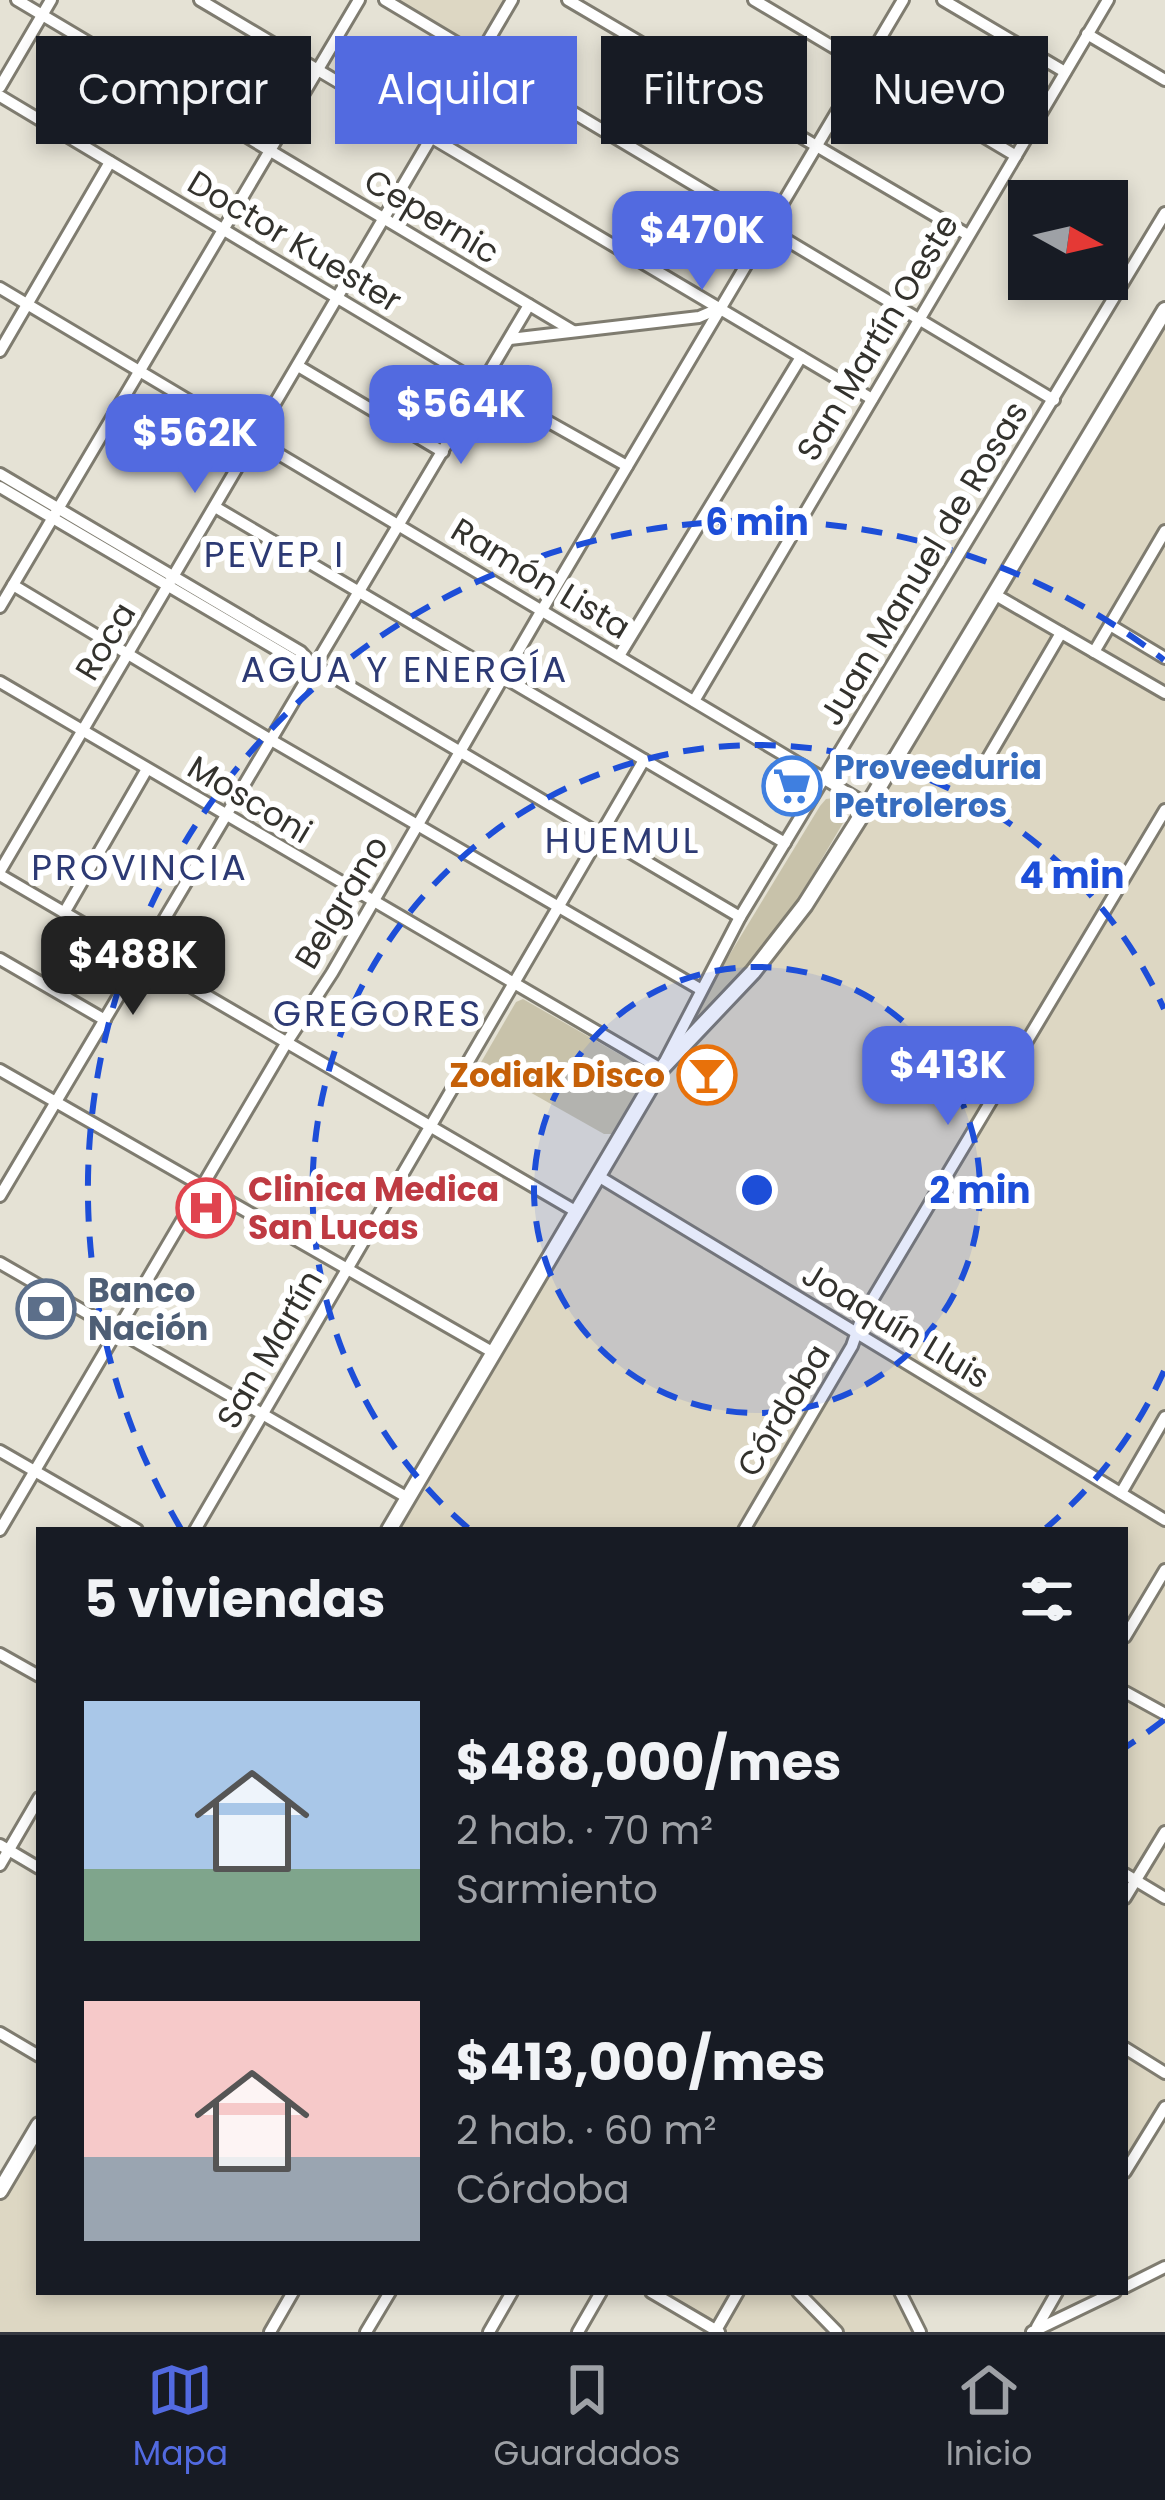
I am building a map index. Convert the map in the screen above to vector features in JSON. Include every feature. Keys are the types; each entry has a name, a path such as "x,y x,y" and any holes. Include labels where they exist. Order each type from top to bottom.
{"main road":[{"path":"391,1527 661,1069 731,997 805,905 1165,310"},
{"path":"0,2191 36,2130"}],"street":[{"name":"Cepernic","path":"17,0 573,331"},
{"path":"0,91 51,0"},
{"path":"200,0 335,81"},
{"path":"0,607 359,0"},
{"path":"386,0 446,36"},
{"name":"Roca","path":"491,36 512,0"},
{"path":"568,0 968,236"},
{"path":"754,0 831,46"},
{"name":"Belgrano","path":"881,36 903,0"},
{"path":"943,0 1065,73"},
{"name":"San Martín Oeste","path":"694,701 1108,0"},
{"path":"1087,34 1165,80"},
{"name":"Doctor Kuester","path":"0,91 110,162 627,466"},
{"path":"577,114 1054,400"},
{"name":"Belgrano","path":"0,1530 831,121"},
{"name":"Roca","path":"0,873 425,144"},
{"path":"444,144 872,399"},
{"path":"997,144 1016,155"},
{"path":"0,351 110,162"},
{"name":"Juan Manuel de Rosas","path":"661,1069 740,917 1165,213"},
{"name":"Ramón Lista","path":"0,288 868,805"},
{"path":"0,1196 529,305"},
{"path":"510,339 699,317 721,307"},
{"path":"619,656 801,357"},
{"path":"298,366 443,452"},
{"path":"0,474 56,514"},
{"path":"0,487 301,652 315,667 740,917"},
{"path":"215,507 785,843"},
{"path":"1094,652 1165,531"},
{"path":"13,585 700,989"},
{"path":"994,594 1165,693"},
{"path":"1110,625 1165,658"},
{"path":"985,763 1061,633"},
{"name":"Mosconi","path":"0,682 661,1069"},
{"name":"San Martín","path":"197,1527 644,760"},
{"path":"64,913 147,770"},
{"name":"Córdoba","path":"745,1527 852,1346 862,1317 1165,810"},
{"path":"0,873 577,1212"},
{"path":"0,959 105,1020"},
{"path":"0,1070 494,1353"},
{"name":"Joaquín Lluis","path":"598,1176 1165,1520"},
{"path":"0,1263 408,1498"},
{"path":"1120,1493 1165,1417"},
{"path":"0,1451 132,1527"},
{"path":"1128,1632 1165,1570"},
{"path":"0,1654 36,1674"},
{"path":"1128,1694 1165,1714"},
{"path":"0,1865 4,1848 36,1802"},
{"path":"1165,1832 1130,1877 1165,1898"},
{"path":"4,1848 36,1866"},
{"path":"0,2033 36,2054"},
{"path":"1128,2050 1165,2073"},
{"path":"1128,2168 1165,2107"},
{"path":"1128,2286 1165,2267"},
{"path":"274,2330 292,2295"},
{"path":"366,2332 388,2295"},
{"path":"489,2332 510,2295"},
{"path":"578,2332 599,2295"},
{"path":"656,2295 717,2331 736,2295"},
{"path":"801,2295 836,2332"},
{"path":"902,2295 920,2332"},
{"path":"1034,2331 1055,2295"},
{"path":"1034,2331 1108,2295"}],"shaded area":[{"path":"387,0 506,0 484,36 452,36"},
{"path":"1165,310 1165,2107 1128,2167 1128,1527 391,1527 661,1069 805,905"},
{"path":"834,798 848,804 850,811 786,920 686,1037 683,1031 820,806"},
{"path":"523,999 647,1070 648,1078 615,1134 604,1134 480,1064 516,1002"},
{"path":"36,2130 36,2295 291,2295 270,2332 0,2332 0,2191"},
{"path":"656,2295 902,2295 920,2332 715,2332"}],"place":[{"name":"Proveeduria Petroleros","path":"792,786"},
{"name":"Zodiak Disco","path":"707,1075"},
{"name":"Clinica Medica San Lucas","path":"206,1208"},
{"name":"Banco Nación","path":"46,1309"}],"district":[{"name":"PEVEP I","path":"275,554"},
{"name":"AGUA Y ENERGÍA","path":"405,669"},
{"name":"HUEMUL","path":"623,840"},
{"name":"PROVINCIA","path":"140,867"},
{"name":"GREGORES","path":"378,1013"}]}
